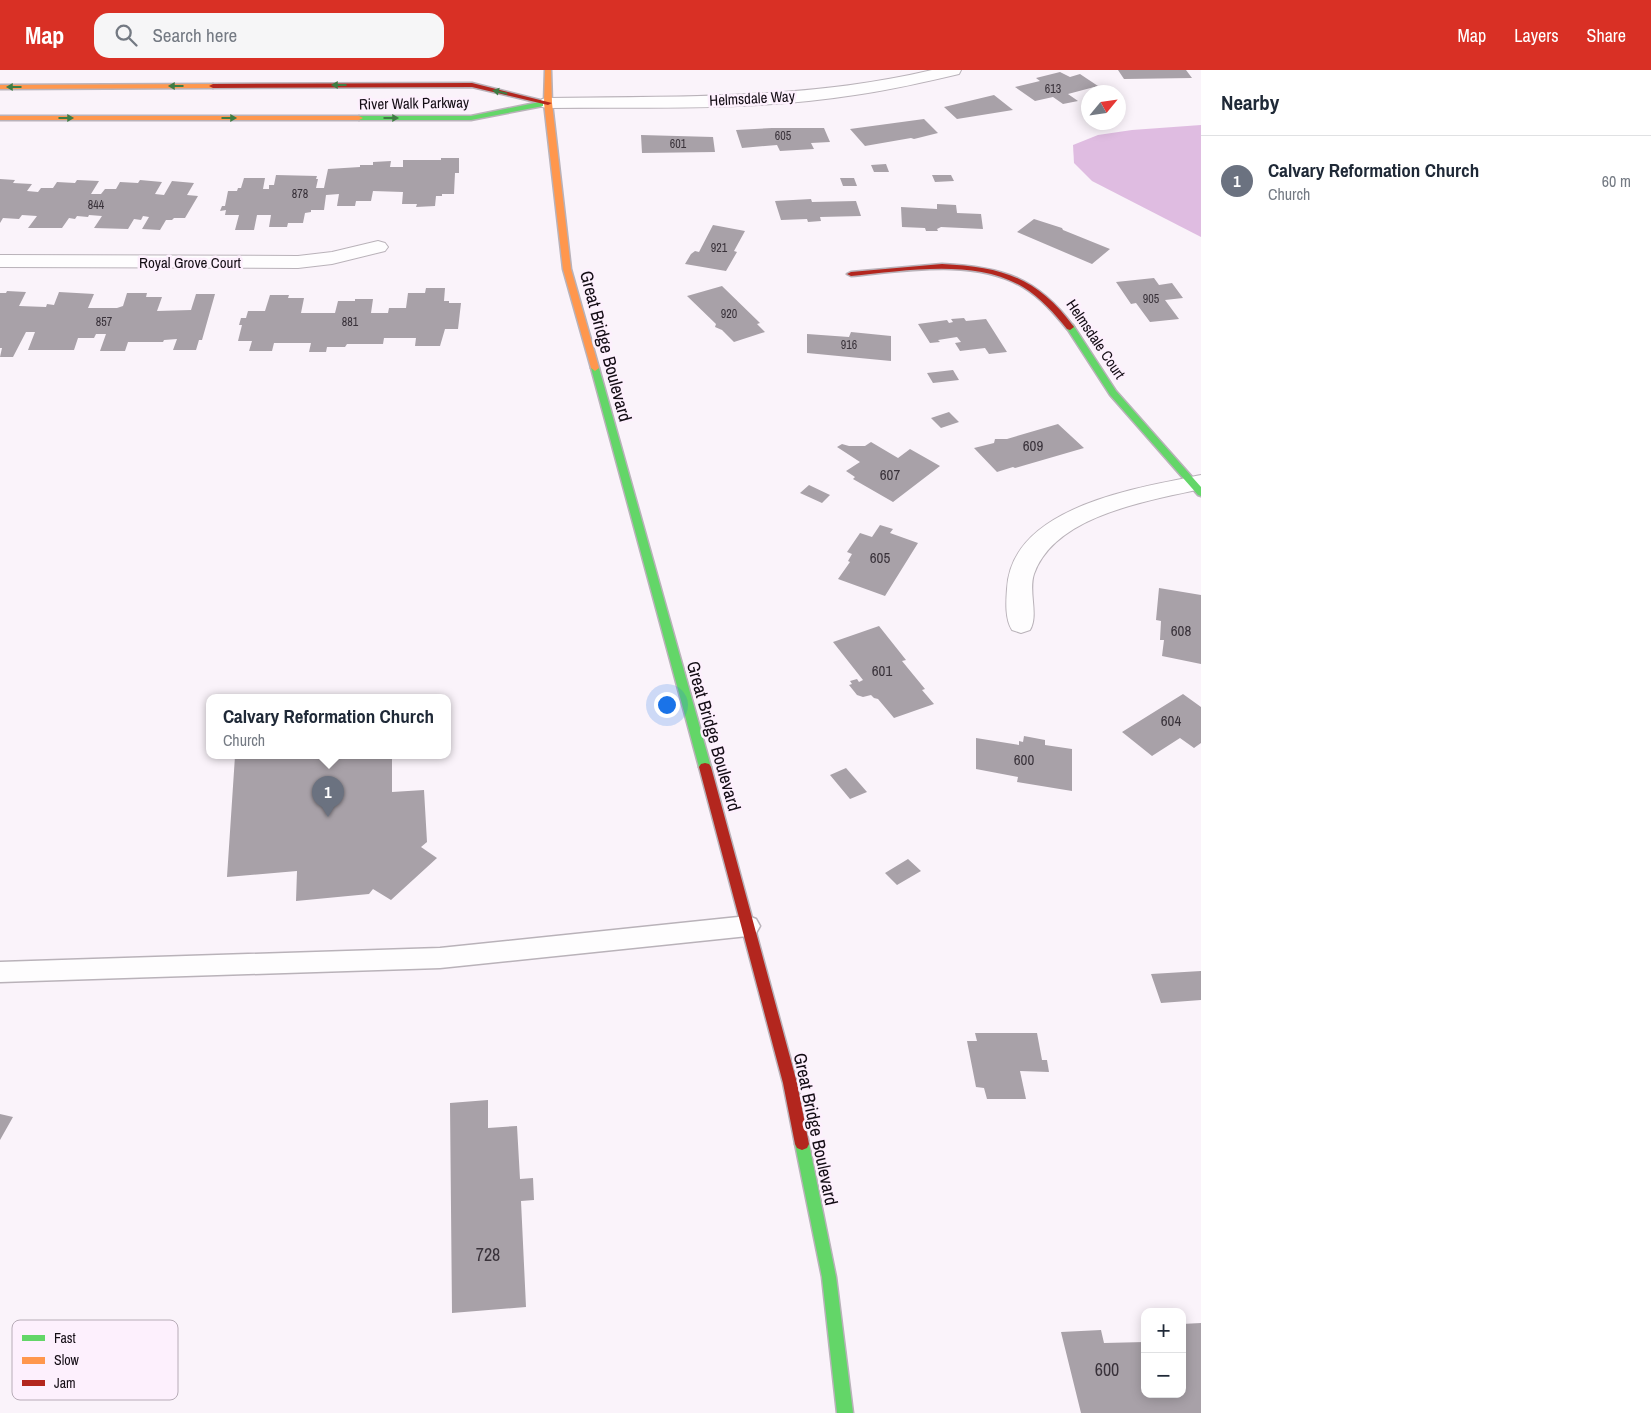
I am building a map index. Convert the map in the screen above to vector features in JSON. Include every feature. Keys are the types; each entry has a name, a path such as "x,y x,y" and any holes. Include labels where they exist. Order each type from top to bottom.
{"street":[{"name":"Great Bridge Boulevard","path":"548,70 548,103 567,269 790,1083 829,1277 845,1413"},
{"name":"Helmsdale Way","path":"548,103 776,98 883,86 953,70"},
{"name":"River Walk Parkway","path":"0,87 472,85 548,103"},
{"name":"River Walk Parkway","path":"0,118 471,118 548,103"},
{"name":"Royal Grove Court","path":"0,261 298,262 332,258 378,247"},
{"name":"Helmsdale Court","path":"851,274 939,266 973,268 995,272 1036,290 1061,312 1112,391 1148,437 1198,486"},
{"path":"1021,624 1018,594 1026,563 1036,548 1061,525 1077,516 1109,505 1198,486"}],"lane":[{"path":"0,972 440,958 748,926"}],"shaded area":[{"path":"1201,125 1201,237 1092,181 1074,163 1073,145 1098,135 1132,130"}],"building":[{"path":"1118,70 1186,70 1192,78 1124,79"},
{"path":"1060,72 1070,77 1080,74 1096,85 1081,85 1081,91 1068,94 1078,101 1063,104 1053,97 1035,101 1015,87 1040,81 1036,78"},
{"path":"994,95 1013,110 957,119 944,107"},
{"path":"924,119 938,133 914,139 865,146 850,129"},
{"path":"824,128 830,142 811,143 814,149 780,151 777,145 742,148 736,130"},
{"path":"641,135 713,137 715,152 642,153"},
{"path":"441,158 459,158 459,173 455,173 454,194 436,196 435,206 416,207 417,204 402,204 403,192 373,191 371,201 356,201 355,206 337,206 339,194 326,195 324,210 311,210 311,212 305,213 303,223 288,223 287,227 269,227 271,215 257,215 254,230 235,230 239,215 225,215 226,210 220,211 222,206 225,206 228,191 237,191 238,188 241,188 244,178 265,178 263,189 269,189 269,185 274,185 276,175 317,176 316,188 324,188 328,169 360,167 360,165 373,165 373,162 391,161 390,167 403,167 403,160 441,160"},
{"path":"886,164 889,172 874,172 871,165"},
{"path":"932,175 951,175 954,181 935,182"},
{"path":"840,178 854,178 857,186 843,186"},
{"path":"0,179 15,180 13,183 32,184 27,191 38,192 41,188 53,188 57,182 75,183 77,180 99,181 91,194 101,194 105,189 116,189 120,182 138,183 140,180 162,182 155,194 164,195 172,181 194,183 187,195 198,196 185,218 166,220 160,230 142,229 149,217 143,216 141,220 134,219 128,229 94,228 102,216 89,215 88,217 77,216 75,219 69,218 62,228 28,228 37,216 22,215 19,219 3,218 0,223"},
{"path":"811,199 812,202 856,201 861,216 820,217 821,221 808,222 807,219 781,220 775,201"},
{"path":"937,204 956,205 957,213 981,214 983,229 941,227 937,229 938,231 926,231 925,228 902,227 901,207 937,209"},
{"path":"1034,219 1062,228 1110,249 1092,264 1017,232"},
{"path":"713,225 745,231 734,251 737,252 726,271 685,264 691,254 695,251 699,252"},
{"path":"1154,278 1159,285 1172,283 1183,298 1165,300 1179,319 1150,322 1136,303 1131,304 1116,282"},
{"path":"722,286 760,323 757,324 765,332 734,342 722,330 715,327 716,324 687,296"},
{"path":"426,288 445,288 444,301 461,303 458,329 445,329 440,346 415,346 416,338 384,338 383,344 347,344 345,347 327,347 326,352 309,352 311,343 274,343 272,351 249,351 252,341 238,341 242,325 239,325 241,318 246,318 248,311 265,311 270,295 289,295 288,298 304,298 301,313 335,313 338,301 373,299 371,313 388,313 389,308 406,308 408,293 425,293"},
{"path":"7,291 26,292 19,306 46,307 47,304 54,305 59,292 94,294 88,308 117,308 123,306 127,293 147,293 146,297 162,297 157,311 191,310 196,294 215,294 202,340 199,340 196,350 173,350 177,339 164,340 163,342 128,342 125,351 100,351 106,334 96,334 94,338 78,338 74,350 28,350 35,332 26,332 13,357 0,357 2,348 0,348 0,293 6,293"},
{"path":"964,318 966,321 986,319 1007,352 989,354 985,348 960,351 955,343 961,342 957,337 930,343 918,324 947,320 949,323 953,322 951,319"},
{"path":"851,332 891,336 891,361 807,353 807,334 849,337"},
{"path":"953,370 959,380 933,383 927,373"},
{"path":"949,412 959,422 941,428 931,418"},
{"path":"1058,424 1084,448 997,472 974,448 994,443 995,439 1007,439"},
{"path":"871,442 898,458 910,449 940,466 893,502 853,479 855,477 846,471 860,462 837,447 842,444 865,446"},
{"path":"809,485 830,495 822,503 800,493"},
{"path":"880,525 893,529 890,533 918,543 885,596 838,579 850,562 848,561 852,554 847,552 860,533 872,537"},
{"path":"1159,588 1201,595 1201,664 1162,656 1164,640 1160,640 1161,621 1156,620"},
{"path":"879,626 906,660 902,661 925,689 922,690 934,704 894,718 878,699 871,695 863,697 857,695 849,685 852,684 850,681 857,679 859,682 863,680 833,642"},
{"path":"1183,694 1201,707 1201,743 1194,748 1180,738 1152,756 1122,732"},
{"path":"1024,736 1045,740 1045,745 1072,749 1072,791 1017,782 1018,777 976,769 976,738 1019,745 1019,741 1023,742"},
{"path":"235,759 392,759 392,792 424,790 427,842 421,847 437,858 391,900 373,889 369,894 296,901 297,871 227,877"},
{"path":"846,768 867,792 850,799 830,775"},
{"path":"908,859 921,871 897,885 885,873"},
{"path":"1201,971 1201,1000 1161,1003 1151,974"},
{"path":"975,1033 1037,1033 1042,1060 1047,1060 1049,1072 1020,1071 1026,1099 987,1099 984,1088 976,1087 967,1041 977,1041"},
{"path":"488,1100 488,1128 517,1126 520,1179 533,1178 534,1200 521,1201 526,1307 452,1313 450,1103"},
{"path":"0,1114 13,1117 0,1140"},
{"path":"1201,1323 1201,1413 1081,1413 1061,1332 1101,1330 1104,1343 1141,1342 1141,1398 1186,1398 1186,1324"}],"traffic: fast":[{"path":"359,118 471,118 540,104"},
{"path":"1070,327 1113,393 1201,493"},
{"path":"595,368 705,767"},
{"path":"802,1144 829,1277 845,1413"}],"traffic: slow":[{"path":"548,70 548,103 567,269 595,368"},
{"path":"0,87 213,86"},
{"path":"0,118 359,118"}],"traffic: jam":[{"path":"213,86 472,85 548,103"},
{"path":"851,274 942,267 971,268 999,274 1026,285 1049,302 1070,327"},
{"path":"705,767 790,1083 802,1144"}],"place":[{"name":"Calvary Reformation Church","path":"328,817"}]}
